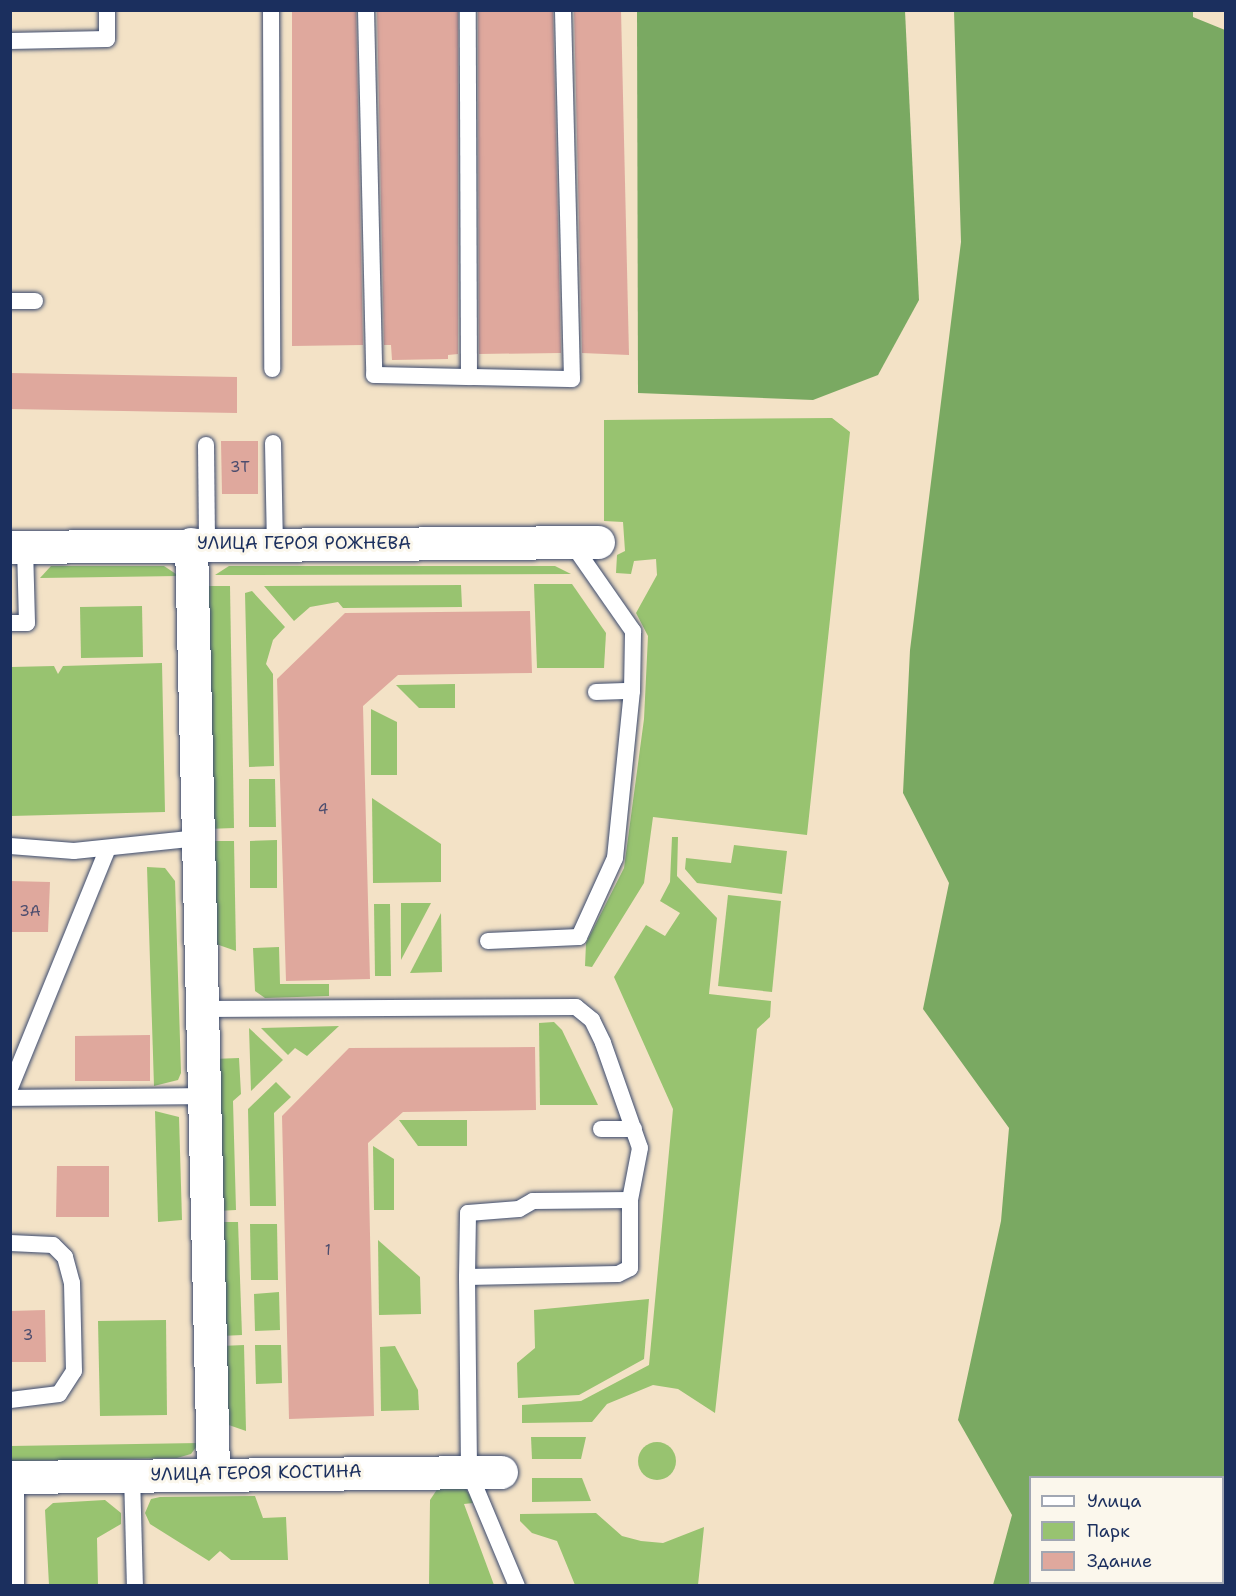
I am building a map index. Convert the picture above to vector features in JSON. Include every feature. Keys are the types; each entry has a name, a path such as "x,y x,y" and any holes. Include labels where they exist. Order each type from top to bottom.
{"street":[{"name":"УЛИЦА ГЕРОЯ РОЖНЕВА","path":"18,546 585,542"},
{"path":"199,543 198,838 213,1473"},
{"name":"УЛИЦА ГЕРОЯ КОСТИНА","path":"13,1477 213,1473 501,1472"}],"lane":[{"path":"10,41 107,39 107,10"},
{"path":"272,10 272,369"},
{"path":"366,10 374,375 572,379 563,10"},
{"path":"468,10 469,377"},
{"path":"10,301 35,301"},
{"path":"273,443 275,543"},
{"path":"199,543 206,445"},
{"path":"488,941 566,941 583,931 615,858 632,691 633,631 585,542"},
{"path":"10,623 27,623 18,546"},
{"path":"596,692 632,691"},
{"path":"10,846 107,850 198,838"},
{"path":"10,1088 107,850"},
{"path":"202,1009 568,1004 584,1011 598,1032 634,1129 640,1158 630,1200 632,1263 624,1272 467,1277"},
{"path":"10,1098 204,1096"},
{"path":"601,1129 634,1129"},
{"path":"517,1586 469,1472 468,1213 519,1209 533,1201 630,1200"},
{"path":"10,1243 53,1245 65,1257 72,1283 74,1371 59,1394 10,1400"},
{"path":"132,1474 135,1586"},
{"path":"13,1477 16,1586"}],"green space":[{"path":"637,11 905,11 919,300 878,375 813,400 638,393"},
{"path":"954,11 1193,11 1193,17 1225,30 1225,1585 993,1585 1012,1515 958,1420 1001,1221 1009,1128 923,1009 949,883 903,793 910,650 961,242"},
{"path":"832,418 850,432 807,835 653,817 644,883 592,967 585,966 586,943 624,868 644,719 648,636 636,613 657,575 656,559 634,561 631,574 616,573 617,555 625,551 623,522 604,521 604,420"},
{"path":"51,566 164,566 179,576 40,578"},
{"path":"229,566 555,566 571,574 215,575"},
{"path":"534,584 572,584 606,633 604,668 537,668"},
{"path":"461,585 462,607 343,608 338,602 310,607 294,621 264,586"},
{"path":"203,586 230,586 234,828 207,829"},
{"path":"252,591 285,627 273,640 266,664 273,674 274,766 249,767 245,593"},
{"path":"142,606 143,657 81,658 80,607"},
{"path":"162,663 165,812 11,816 11,667 54,666 58,674 63,666"},
{"path":"455,684 455,708 419,708 396,685"},
{"path":"371,709 397,722 397,775 371,775"},
{"path":"249,779 275,779 276,827 249,827"},
{"path":"372,798 441,844 441,882 373,883"},
{"path":"672,837 678,837 677,876 717,918 709,994 771,1001 770,1017 757,1029 715,1413 678,1389 653,1385 607,1404 592,1422 522,1423 522,1405 581,1401 649,1365 673,1109 614,977 646,925 665,936 680,913 660,901 670,882"},
{"path":"277,840 277,888 250,888 250,841"},
{"path":"206,841 234,841 236,951 216,944"},
{"path":"734,845 787,851 782,894 697,883 685,869 686,858 731,863"},
{"path":"147,867 165,868 175,881 181,1073 178,1080 154,1086"},
{"path":"728,895 781,901 772,992 718,986"},
{"path":"401,903 431,903 401,960"},
{"path":"374,904 390,904 391,976 375,976"},
{"path":"441,913 442,972 410,973"},
{"path":"279,947 280,984 329,984 329,996 265,998 255,991 253,948"},
{"path":"554,1022 562,1030 598,1105 540,1105 539,1023"},
{"path":"339,1026 307,1056 295,1048 288,1055 261,1028"},
{"path":"249,1028 283,1060 251,1091"},
{"path":"239,1058 241,1094 233,1101 236,1210 217,1211 213,1059"},
{"path":"276,1082 291,1097 274,1113 276,1206 250,1206 248,1109"},
{"path":"155,1111 179,1117 182,1220 158,1222"},
{"path":"399,1120 467,1120 467,1146 418,1146"},
{"path":"373,1146 394,1159 394,1210 374,1210"},
{"path":"217,1222 238,1222 242,1335 221,1336"},
{"path":"250,1224 277,1224 278,1280 251,1280"},
{"path":"378,1240 420,1277 421,1314 379,1315"},
{"path":"279,1292 280,1330 255,1331 254,1294"},
{"path":"649,1299 644,1359 579,1395 518,1398 517,1363 535,1348 534,1310"},
{"path":"166,1320 167,1415 100,1416 98,1321"},
{"path":"244,1345 246,1431 223,1423 221,1346"},
{"path":"255,1345 281,1345 282,1383 256,1384"},
{"path":"395,1346 418,1390 419,1410 381,1411 380,1347"},
{"path":"531,1437 586,1437 581,1459 532,1459"},
{"path":"657,1442 670,1448 676,1461 670,1474 657,1480 644,1474 638,1461 644,1448"},
{"path":"199,1443 191,1454 177,1458 11,1461 10,1446"},
{"path":"532,1478 582,1478 591,1501 532,1502"},
{"path":"438,1488 465,1488 469,1494 473,1503 464,1504 494,1585 429,1586 430,1500"},
{"path":"255,1496 263,1518 286,1517 288,1560 231,1560 220,1551 209,1561 150,1524 145,1513 151,1499 160,1497"},
{"path":"105,1500 121,1513 121,1524 97,1538 98,1585 49,1585 45,1510 53,1503"},
{"path":"596,1513 622,1536 641,1541 663,1543 704,1527 698,1585 575,1585 557,1541 532,1533 520,1521 520,1514"}],"building":[{"path":"292,10 356,10 363,345 292,346"},
{"path":"377,10 458,10 458,354 448,355 448,359 392,360 391,345 384,345"},
{"path":"478,10 553,10 561,353 479,354"},
{"path":"574,10 621,10 629,355 582,353"},
{"path":"10,373 237,377 237,413 10,409"},
{"path":"221,441 258,441 258,494 222,494"},
{"path":"530,611 532,673 398,675 363,706 370,979 286,981 277,679 345,613"},
{"path":"10,881 50,882 48,932 10,932"},
{"path":"150,1035 150,1081 75,1081 75,1036"},
{"path":"535,1047 536,1110 403,1112 368,1143 374,1416 289,1419 282,1116 349,1048"},
{"path":"57,1166 109,1166 109,1217 56,1217"},
{"path":"45,1310 46,1362 10,1362 10,1311"}]}
